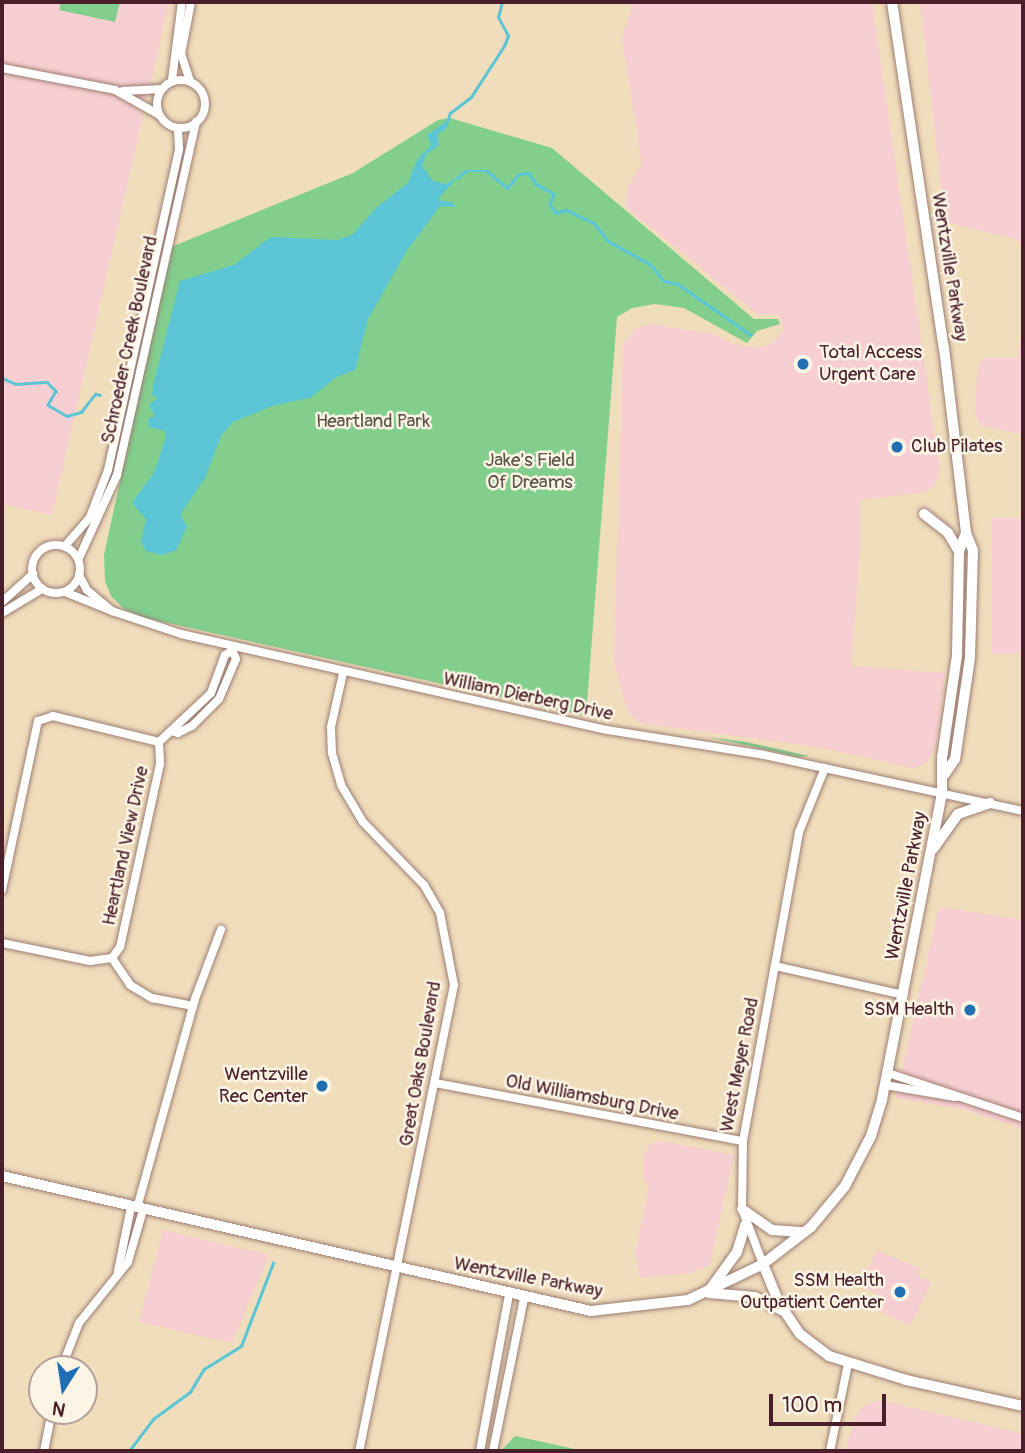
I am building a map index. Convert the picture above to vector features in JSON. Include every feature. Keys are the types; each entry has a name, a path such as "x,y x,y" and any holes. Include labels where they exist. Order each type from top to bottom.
{"main road":[{"name":"Wentzville Parkway","path":"894,3 966,533 973,550 970,658 955,760 945,774"},
{"path":"924,514 948,533 959,551"},
{"name":"Wentzville Parkway","path":"2,1177 524,1299 611,1312 666,1305 706,1293 763,1265 804,1232 829,1207 859,1161 885,1085 943,793 945,774 942,758 957,656 959,551 966,533"},
{"path":"931,852 958,814 990,803"},
{"path":"742,1209 772,1230 804,1232"},
{"path":"706,1293 727,1271 745,1225"},
{"name":"West Meyer Road","path":"763,1265 785,1312 815,1348 848,1364 1023,1406"},
{"path":"706,1293 760,1298 785,1312"}],"street":[{"path":"158,114 162,89 172,80 182,2"},
{"path":"115,90 158,114 164,123 178,129 196,122 205,103 190,81 181,48 191,2"},
{"path":"2,68 115,90 162,89"},
{"path":"172,80 190,81"},
{"name":"Schroeder Creek Boulevard","path":"79,558 117,475 196,122"},
{"name":"Schroeder Creek Boulevard","path":"65,546 85,525 104,482 179,149 178,129"},
{"path":"2,613 42,589 65,592 79,575 79,558 65,546 40,551 34,559 33,574 42,589"},
{"path":"2,602 33,574"},
{"name":"William Dierberg Drive","path":"79,575 87,590 112,611"},
{"name":"William Dierberg Drive","path":"65,592 133,621 233,649 607,730 825,768 1023,811"},
{"path":"159,742 211,693 225,655 233,649"},
{"name":"Great Oaks Boulevard","path":"343,673 331,727 332,753 341,785 363,822 424,885 440,913 449,943 454,985 359,1451"},
{"name":"Heartland View Drive","path":"2,890 38,721 53,716 159,742 160,764 120,947 111,958"},
{"name":"West Meyer Road","path":"763,1265 745,1225 742,1209 743,1141 775,966 776,938 799,832 825,768"},
{"path":"66,1355 79,1323 133,1252 137,1208 193,1006 221,930"},
{"path":"2,943 90,961 111,958 130,985 152,998 193,1006"},
{"path":"775,966 904,995"},
{"path":"888,1073 1023,1118"},
{"name":"Old Williamsburg Drive","path":"435,1083 682,1133 743,1141"},
{"path":"885,1085 961,1098"},
{"path":"480,1451 509,1295"},
{"path":"493,1451 524,1299"},
{"path":"830,1451 848,1364"},
{"path":"494,1368 509,1371"},
{"path":"44,1451 49,1425"}],"shaded area":[{"path":"2,2 169,2 52,515 2,504"},
{"path":"633,2 872,2 940,471 934,486 924,492 860,500 861,538 851,666 945,673 936,744 927,763 914,768 823,748 641,723 628,714 614,662 623,343 637,328 650,324 718,335 733,344 757,348 771,344 784,330 779,314 758,315 626,207 627,188 642,165 622,38"},
{"path":"920,2 1023,2 1023,250 1016,239 945,222"},
{"path":"1023,325 1023,435 980,425 975,413 978,367 985,358 1017,358"},
{"path":"992,518 1023,518 1023,654 992,654"},
{"name":"SSM Health","path":"939,907 1023,920 1023,1129 963,1109 896,1098"},
{"path":"661,1141 734,1155 710,1265 690,1273 640,1278 635,1252 649,1188 643,1177 643,1159 649,1145"},
{"path":"163,1230 269,1255 232,1343 139,1322"},
{"name":"SSM Health Outpatient Center","path":"877,1250 921,1269 918,1276 932,1282 910,1325 876,1310 881,1296 861,1287"},
{"path":"880,1400 1023,1434 1023,1451 846,1451 854,1418 864,1406"}],"green space":[{"path":"61,2 120,2 115,22 59,10"},
{"name":"Heartland Park","path":"450,118 552,148 754,319 778,319 780,324 757,331 747,343 684,308 655,304 632,308 617,317 586,716 141,617 124,609 111,596 105,581 104,555 171,247 353,173 438,120"},
{"path":"708,737 746,742 809,756 799,757"},
{"path":"515,1436 584,1451 501,1451"}],"water":[{"path":"447,121 448,127 437,135 439,145 426,154 422,166 433,181 446,184 457,178 439,198 457,207 440,206 406,252 368,319 355,370 338,376 310,398 275,405 233,422 221,436 205,478 180,515 187,526 176,550 162,555 146,551 141,542 146,519 132,503 154,473 165,440 165,431 149,427 148,419 155,416 149,405 158,398 152,395 153,386 180,281 234,265 271,237 337,240 352,235 377,207 408,183 417,160 431,145 427,135"}],"waterway":[{"path":"447,122 450,113 471,97 504,46 508,36 498,17 502,2"},
{"path":"457,178 466,171 487,171 507,188 519,174 529,173 536,184 554,194 550,204 556,213 566,210 594,223 608,241 650,264 664,281 678,284 751,335"},
{"path":"2,378 16,384 47,382 56,391 48,405 67,416 81,412 95,394 100,395"},
{"path":"129,1451 153,1419 190,1392 204,1369 241,1346 273,1263"}],"place":[{"name":"Total Access Urgent Care","path":"803,364"},
{"name":"Club Pilates","path":"897,447"},
{"name":"SSM Health","path":"970,1010"},
{"name":"Wentzville Rec Center","path":"322,1086"},
{"name":"SSM Health Outpatient Center","path":"900,1292"}],"park label":[{"name":"Jake's Field Of Dreams","path":"530,472"}]}
